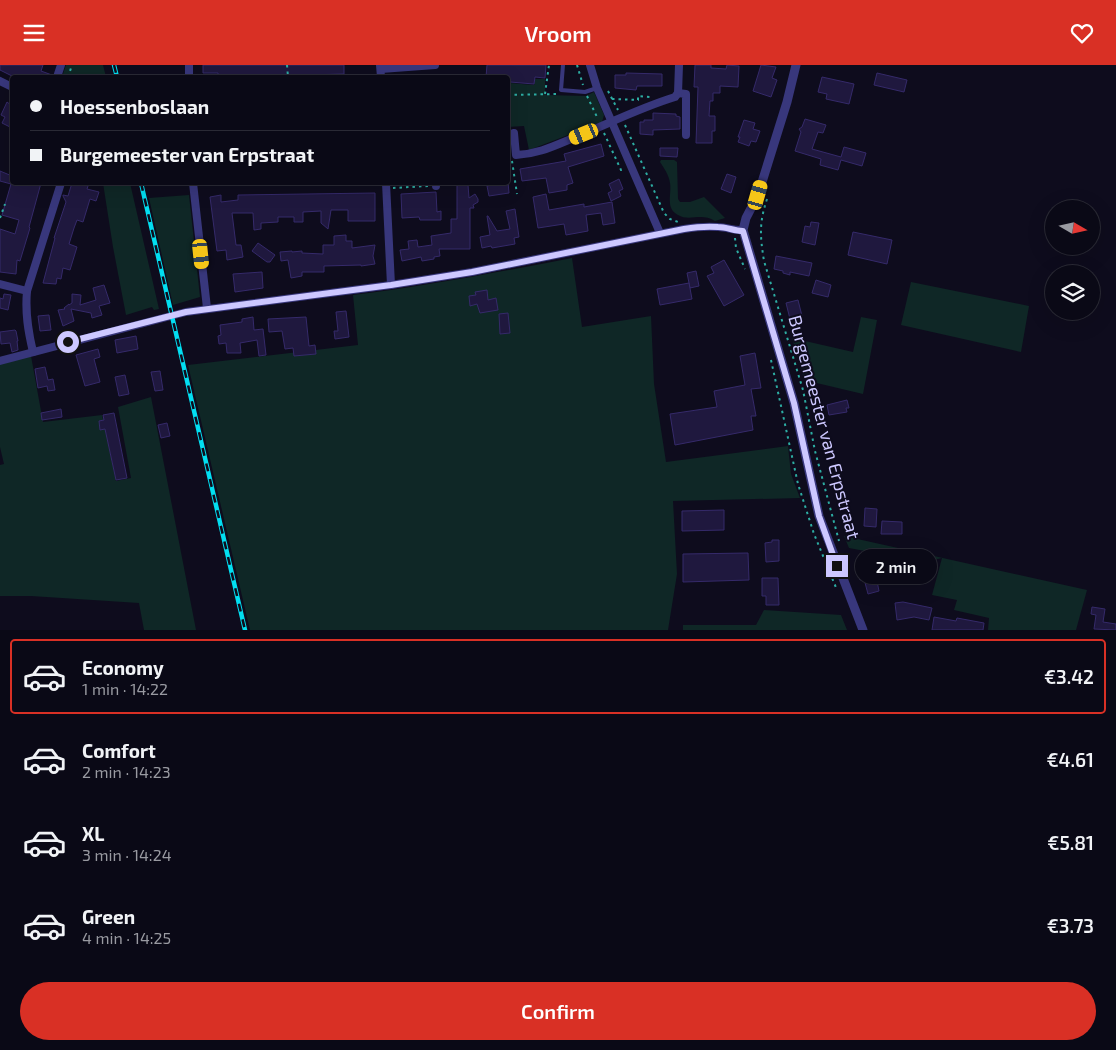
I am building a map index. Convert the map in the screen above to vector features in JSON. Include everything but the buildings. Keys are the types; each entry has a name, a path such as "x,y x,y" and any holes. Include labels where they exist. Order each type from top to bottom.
{"street":[{"path":"381,71 435,65"},
{"path":"590,65 597,88 660,233"},
{"path":"514,133 517,155 533,154 621,117 675,97 678,93 679,65"},
{"path":"0,361 154,319 207,308 391,285 472,272 701,226 743,231 746,218 758,195 787,102 796,65"},
{"path":"678,93 686,94 686,135"},
{"path":"33,352 26,309 28,291 60,185"},
{"path":"193,185 207,308"},
{"path":"386,186 391,285"},
{"name":"Burgemeester van Erpstraat","path":"743,231 794,403 819,516 863,630"},
{"path":"0,284 28,291"}],"lane":[{"path":"563,65 561,90 585,92 597,88"}],"path":[{"path":"545,94 549,65"},
{"path":"577,65 585,92 621,170 631,166"},
{"path":"510,95 560,95 561,90"},
{"path":"608,91 664,213 670,219 677,221 684,229"},
{"path":"612,99 638,100 638,96 654,97"},
{"path":"517,155 512,161 517,194"},
{"path":"386,186 411,185"},
{"path":"0,218 5,204"},
{"name":"Burgemeester van Erpstraat","path":"761,228 760,240 767,275 803,390 815,451 839,541"}],"green space":[{"path":"66,65 103,65 106,75 63,75"},
{"path":"535,79 545,79 545,95 586,96 594,92 604,115 602,122 529,150 524,126 510,127 510,83 534,85"},
{"path":"661,160 674,160 677,162 678,199 680,202 690,202 704,197 725,218 715,221 705,217 687,218 674,212 670,205 669,180 660,162"},
{"path":"103,185 130,185 159,309 154,310 152,307 126,315"},
{"path":"189,195 200,297 173,305 149,198"},
{"path":"572,258 582,327 651,316 654,384 666,462 788,446 791,474 800,498 673,501 677,574 668,630 250,630 188,365 358,345 353,295 436,283"},
{"path":"911,282 1029,306 1021,352 901,325"},
{"path":"861,317 877,320 863,394 804,380 792,338 853,352"},
{"path":"31,356 43,422 102,415 116,481 131,478 118,407 151,397 196,630 144,630 139,603 31,596 0,596 0,465 4,464 0,447 0,364"},
{"path":"844,536 1087,590 1076,630 988,630 989,618 954,610 957,600 932,595 942,558 929,561 903,561 886,555 849,548"},
{"path":"764,610 841,615 847,630 683,630 683,625 756,625"}],"railway":[{"path":"114,65 116,75"},
{"path":"141,185 245,630"}],"route":[{"path":"68,342 186,312 391,285 472,272 701,226 743,231 794,403 819,516 837,566"}]}
